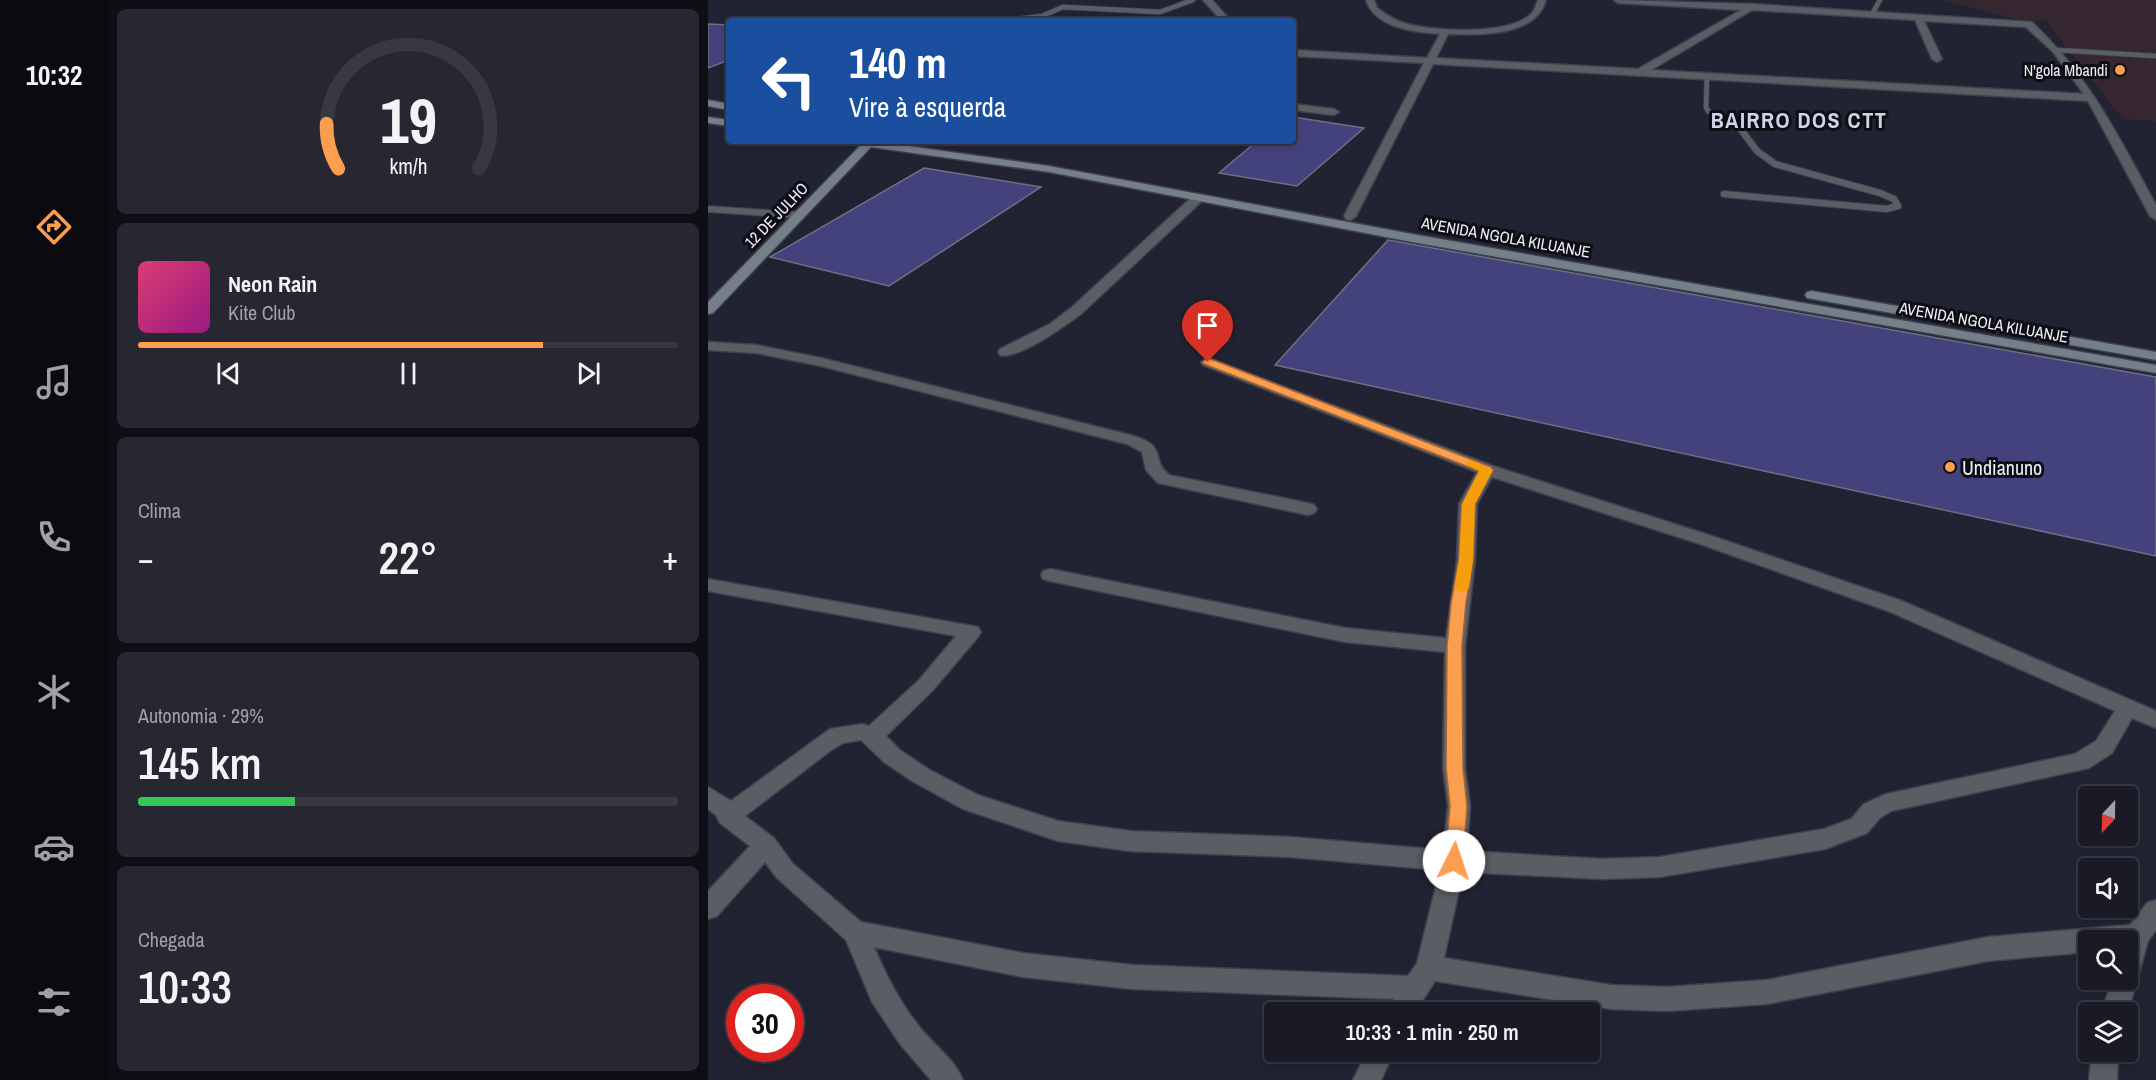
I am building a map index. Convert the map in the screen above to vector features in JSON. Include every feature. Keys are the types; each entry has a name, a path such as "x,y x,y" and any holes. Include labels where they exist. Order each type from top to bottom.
{"main road":[{"path":"708,104 726,107"},
{"path":"708,120 726,123"},
{"name":"AVENIDA NGOLA KILUANJE","path":"868,144 1049,169 1198,198 2156,369"},
{"name":"12 DE JULHO","path":"708,310 868,144"},
{"name":"AVENIDA NGOLA KILUANJE","path":"946,144 1100,169 1350,216 2156,356"}],"street":[{"path":"1206,0 1224,18"},
{"path":"1370,0 1373,9 1390,21 1445,32 1489,30 1513,25 1534,16 1542,0"},
{"path":"1618,0 2029,24 2056,50 2092,98 2156,216"},
{"path":"1639,72 1752,7"},
{"path":"1918,17 1937,59"},
{"path":"1350,216 1445,32"},
{"path":"1296,53 2092,98"},
{"path":"1296,107 1334,112"},
{"path":"1005,352 1047,332 1076,311 1198,198"},
{"path":"708,346 756,348 821,362 1124,438 1146,447 1152,456 1151,466 1156,474 1164,478 1308,509"},
{"path":"1208,362 1486,470 1706,540 1885,602 2156,720"},
{"path":"1407,1002 1422,978 1454,861 1459,806 1454,768 1455,646 1466,560 1468,504 1486,470"},
{"path":"1050,575 1345,635 1455,646"},
{"path":"708,585 971,632 926,685 872,736"},
{"path":"728,816 838,735 862,732 872,736 892,756 920,775 971,802 1058,831 1130,840 1290,847 1454,861 1602,869 1660,867 1825,839 1859,826 1872,811 1886,803 2080,762 2104,747 2127,708"},
{"path":"708,796 716,801 728,816 766,845 785,871 855,932 881,993 909,1035 949,1080"},
{"path":"711,898 766,845"},
{"path":"2138,935 2156,911"},
{"path":"855,932 1023,965 1133,977 1422,978 1611,997 1667,999 1767,992 1988,949 2078,941"},
{"path":"1367,1080 1376,1062"},
{"path":"2103,1080 2104,1062"}],"lane":[{"path":"1026,18 1042,16 1063,7 1160,12 1193,0"},
{"path":"1872,14 1880,0"},
{"path":"2056,50 2156,56"},
{"path":"1707,76 1706,107 1708,111 1738,126 1766,159 1784,168 1881,193 1897,201 1898,206 1887,210 1724,194"},
{"path":"708,209 799,215"}],"shaded area":[{"name":"N'gola Mbandi","path":"1943,0 2156,0 2156,121 2123,119 2046,21 2015,19"}],"building":[{"path":"708,24 726,25 726,61 708,68"},
{"path":"1296,117 1364,128 1297,186 1219,173 1253,144 1296,144"},
{"path":"924,168 1041,187 889,286 770,257"},
{"name":"Undianuno","path":"1388,240 2156,377 2156,556 1275,365"}],"slow traffic":[{"path":"1461,588 1466,560 1468,504 1486,470 1471,464"}],"place":[{"name":"N'gola Mbandi","path":"2120,70"},
{"name":"Undianuno","path":"1950,467"}],"district":[{"name":"BAIRRO DOS CTT","path":"1799,120"}],"route":[{"path":"1208,362 1486,470 1468,504 1466,560 1455,646 1454,768 1459,806 1454,861"}]}
